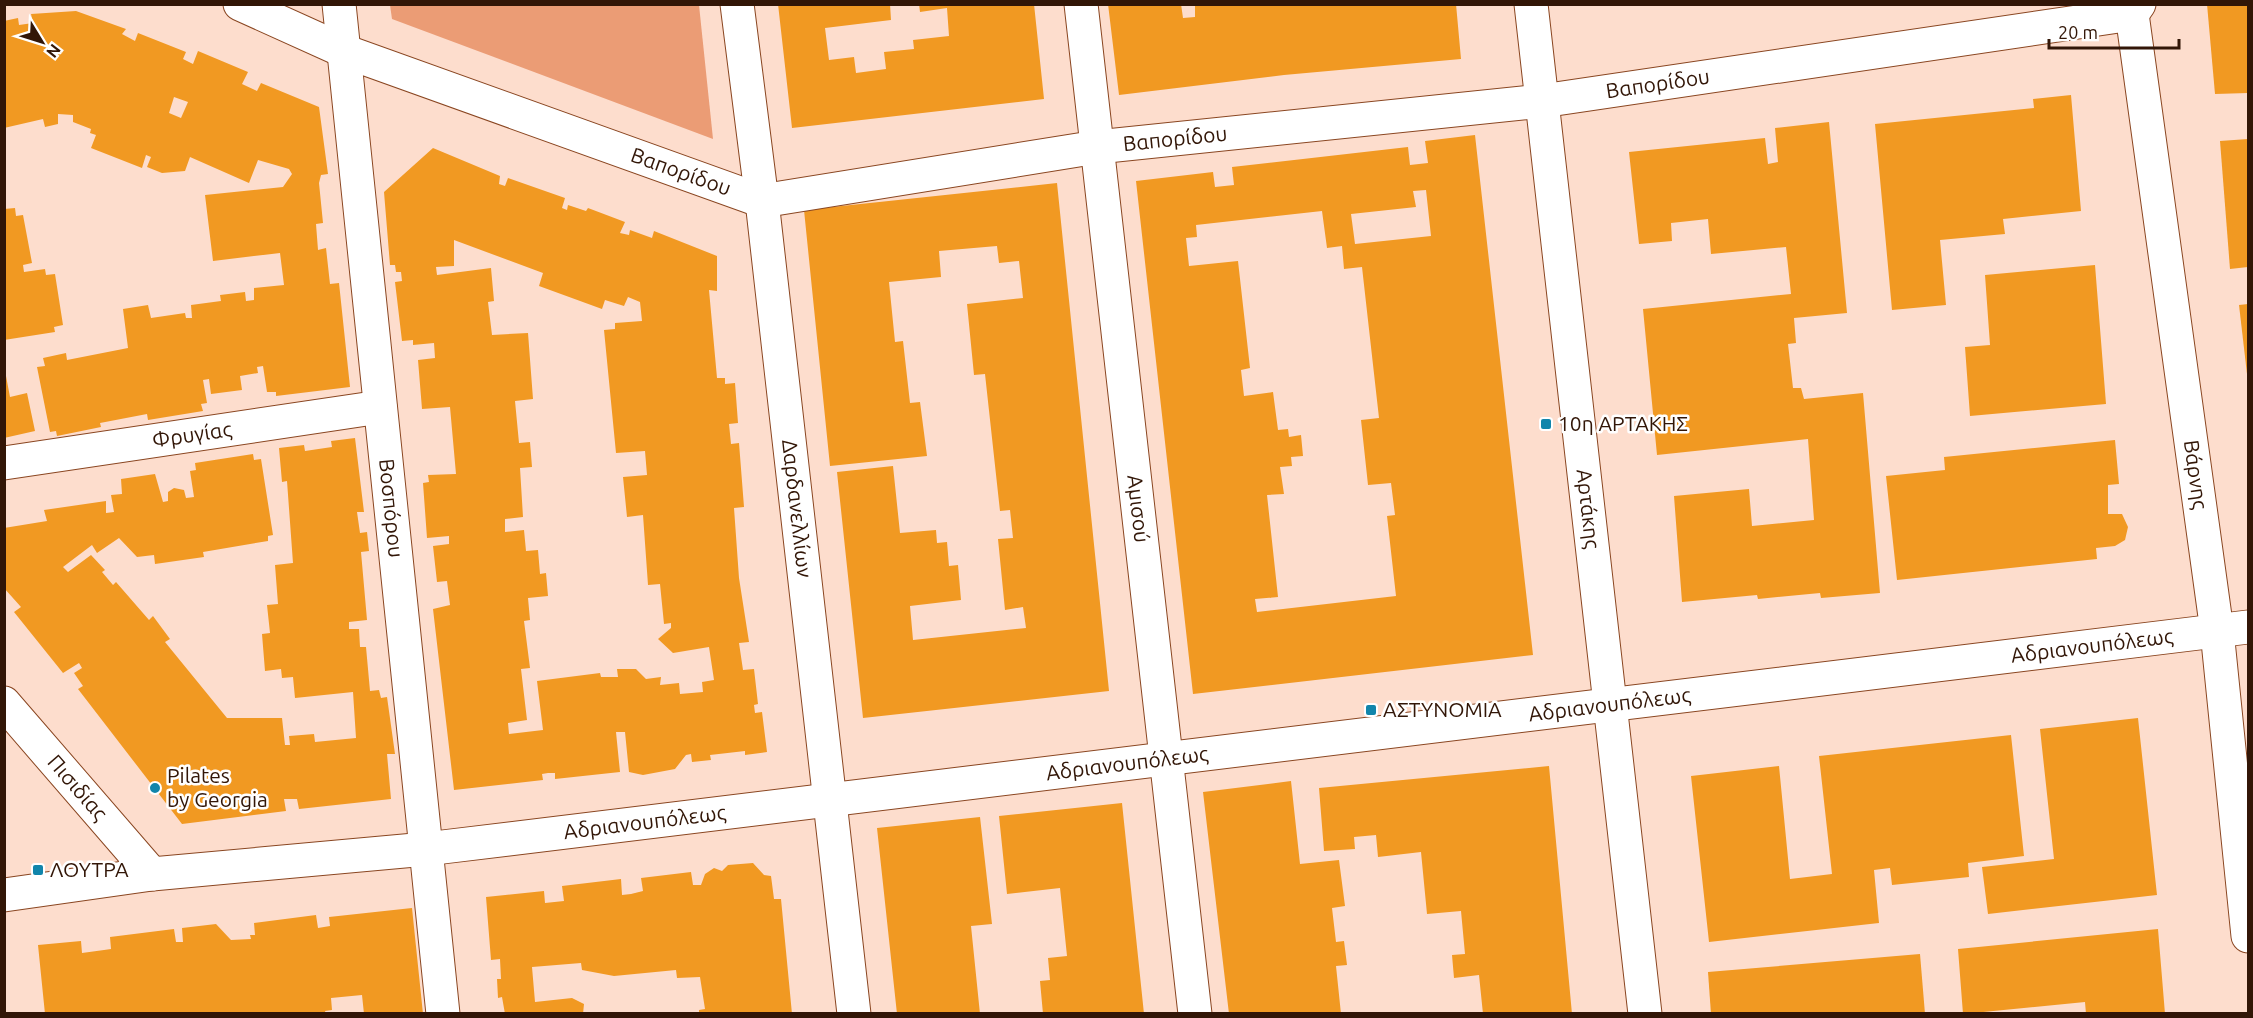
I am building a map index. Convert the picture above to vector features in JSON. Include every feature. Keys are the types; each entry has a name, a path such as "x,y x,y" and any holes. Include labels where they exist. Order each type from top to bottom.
{"street":[{"name":"Βαπορίδου","path":"240,4 344,51 762,201 1097,147 1542,101 2135,9"},
{"name":"Βοσπόρου","path":"339,4 443,1014"},
{"name":"Δαρδανελλίων","path":"737,4 762,201 854,1014"},
{"name":"Αμισού","path":"1081,4 1195,1014"},
{"name":"Αρτάκης","path":"1531,4 1645,1014"},
{"name":"Βάρνης","path":"2135,9 2217,631 2248,936"},
{"name":"Φρυγίας","path":"4,464 380,407"},
{"name":"Αδριανουπόλεως","path":"4,895 152,874 426,849 2248,627"},
{"name":"Πισιδίας","path":"4,703 152,874"}],"shaded area":[{"path":"390,5 699,5 713,139 392,19"}],"building":[{"path":"778,4 890,4 891,20 825,28 829,60 854,57 856,73 886,69 884,52 914,49 913,40 949,36 947,8 920,12 919,4 1034,4 1044,99 792,128"},
{"path":"1108,4 1181,4 1183,18 1195,17 1195,4 1456,4 1461,59 1284,75 1119,95"},
{"path":"2207,4 2248,4 2248,93 2215,94"},
{"path":"76,11 126,29 122,34 135,41 138,33 186,52 183,59 193,64 198,51 248,72 242,84 257,91 261,83 319,107 328,174 321,175 319,183 323,223 316,224 318,250 326,248 330,284 339,283 350,387 276,396 276,392 267,392 263,366 257,367 258,373 240,376 242,390 211,394 209,379 203,380 207,403 201,404 203,411 148,420 147,414 100,423 101,427 57,436 56,431 50,432 37,367 45,366 43,358 66,353 67,360 128,348 123,309 148,305 151,318 185,313 186,318 192,318 191,305 221,301 220,295 245,292 246,301 254,300 254,288 284,285 280,253 213,261 205,195 283,187 292,174 289,169 258,160 249,183 190,157 185,171 162,173 147,167 151,157 146,155 142,168 91,148 96,135 90,133 91,129 73,122 73,115 58,114 58,124 45,127 43,119 4,128 4,21 18,18 19,25 33,23 31,14","holes":["174,97 188,102 181,118 169,113"]},
{"path":"2071,95 2081,211 2003,219 2005,234 1940,240 1946,305 1892,310 1875,124 2034,108 2033,99"},
{"path":"1829,122 1847,313 1794,318 1796,343 1788,344 1793,388 1801,388 1804,399 1863,393 1880,593 1821,598 1820,593 1758,599 1757,595 1682,602 1674,496 1749,489 1752,526 1814,520 1808,439 1657,455 1643,309 1791,294 1786,247 1711,254 1708,219 1671,223 1672,241 1639,244 1629,152 1765,138 1768,164 1778,162 1775,128"},
{"path":"1475,135 1533,655 1193,694 1136,181 1213,172 1215,187 1234,185 1232,167 1408,147 1410,165 1428,163 1425,141","holes":["1426,190 1431,236 1355,244 1351,214 1416,207 1413,191","1322,211 1327,248 1342,246 1344,269 1362,267 1379,418 1361,420 1368,485 1391,483 1395,515 1387,516 1396,596 1257,612 1255,599 1278,597 1267,495 1284,494 1280,467 1292,466 1291,457 1303,456 1301,435 1289,437 1288,429 1278,430 1273,392 1244,396 1241,370 1250,368 1238,261 1189,266 1186,238 1197,237 1196,225"]},
{"path":"2248,139 2248,267 2230,269 2220,141"},
{"path":"433,148 500,176 499,184 505,186 508,178 565,198 562,208 567,210 568,205 586,211 588,208 625,222 620,233 629,235 630,230 652,238 654,231 717,256 717,291 709,290 717,378 725,378 725,384 735,383 738,423 729,424 731,444 739,443 744,507 734,508 739,578 749,642 739,643 743,670 754,669 758,704 754,705 755,713 762,712 767,752 745,755 745,751 710,755 711,760 692,762 691,754 686,755 675,769 643,775 629,772 625,732 616,732 620,772 555,779 555,773 548,773 542,774 543,780 454,790 433,609 450,605 447,581 437,582 433,546 449,544 449,536 427,538 423,483 429,482 428,475 456,474 450,407 422,409 418,360 435,358 434,343 413,345 413,340 402,341 395,282 402,281 401,272 396,272 395,265 390,265 384,192","holes":["454,240 543,273 539,286 602,309 605,300 624,306 628,297 640,302 642,321 615,323 615,329 604,330 616,453 645,451 647,475 623,477 627,517 643,515 648,585 660,584 664,624 671,623 671,628 658,639 673,653 709,647 714,680 702,682 703,692 680,694 679,683 660,685 661,677 646,679 636,669 617,669 618,677 601,677 600,673 537,681 543,730 509,734 508,723 527,720 521,669 530,668 524,621 530,620 528,598 548,596 546,573 540,574 538,550 526,551 524,530 505,532 505,519 523,517 520,468 532,467 530,442 519,443 515,401 533,399 528,333 492,335 488,302 494,301 491,268 437,275 436,267 454,266"]},
{"path":"1057,183 1109,691 863,718 837,472 893,466 900,533 936,530 937,543 947,542 949,566 958,565 961,600 910,606 913,640 1026,628 1023,607 1005,610 998,539 1013,538 1010,510 1000,511 985,374 974,375 967,304 1023,298 1019,261 999,263 997,246 939,251 941,277 889,282 895,342 903,341 910,403 920,402 927,456 830,466 804,210"},
{"path":"15,208 16,216 23,215 32,263 23,265 24,272 45,269 46,275 55,274 63,325 54,327 55,332 4,340 4,209"},
{"path":"2095,265 2106,404 1970,416 1965,347 1990,345 1985,275"},
{"path":"2248,304 2248,374 2247,374 2239,305"},
{"path":"6,376 10,397 27,393 35,431 4,438"},
{"path":"355,438 364,512 357,512 360,533 367,532 369,551 361,552 367,620 349,622 349,629 359,629 360,647 366,647 370,691 379,690 381,698 387,697 395,754 387,754 391,799 299,809 297,799 284,799 286,811 182,824 78,689 83,686 74,673 82,668 79,663 63,673 14,612 21,607 4,588 4,528 47,521 44,510 106,501 106,513 114,512 111,495 122,494 121,479 155,474 163,502 168,501 168,492 174,488 184,490 186,498 194,497 190,471 196,470 195,463 253,454 254,460 261,459 273,535 268,536 268,541 203,552 204,557 155,564 154,555 137,557 119,538 97,553 92,545 63,567 68,572 91,555 105,570 102,572 113,585 116,582 149,620 153,616 170,639 165,642 227,718 282,718 285,745 290,745 289,736 314,734 315,742 356,738 353,692 295,698 293,677 282,678 281,669 265,671 262,634 270,633 267,605 278,604 275,565 293,563 287,481 282,482 279,448 304,445 305,451 332,447 331,441"},
{"path":"2115,440 2119,484 2108,485 2108,514 2122,514 2128,527 2125,540 2115,546 2096,548 2097,559 1897,580 1886,476 1945,470 1944,457"},
{"path":"2138,718 2157,895 1988,914 1982,867 2054,859 2040,729"},
{"path":"2011,735 2024,856 1968,863 1969,877 1892,885 1890,868 1874,870 1879,923 1709,942 1691,776 1779,766 1790,879 1832,874 1819,756"},
{"path":"1549,766 1572,1014 1483,1014 1479,975 1454,978 1452,955 1465,954 1461,911 1427,914 1421,852 1378,857 1376,835 1354,837 1355,849 1324,851 1319,788"},
{"path":"1291,781 1300,864 1339,860 1345,906 1332,908 1336,942 1344,941 1347,965 1336,966 1341,1014 1229,1014 1203,792"},
{"path":"1122,803 1144,1014 1043,1014 1040,981 1050,980 1048,958 1067,956 1060,888 1007,894 999,816"},
{"path":"980,817 992,924 971,926 980,1014 897,1014 877,828"},
{"path":"753,863 764,875 771,876 774,899 781,899 792,1014 699,1014 699,1010 705,1009 700,977 677,978 676,970 614,976 582,970 581,963 532,967 535,1002 572,998 584,1004 583,1014 505,1014 502,997 498,998 497,979 501,979 500,959 491,960 486,897 544,891 545,903 564,901 562,886 621,879 622,895 631,894 643,891 641,878 691,872 693,885 701,885 705,874 714,868 722,871 728,865"},
{"path":"412,908 423,1014 364,1014 362,995 331,998 332,1010 325,1011 326,1014 45,1014 38,945 81,941 82,953 111,949 110,937 174,929 176,942 183,942 182,928 216,924 231,940 251,939 250,935 255,935 254,923 316,915 318,928 330,926 329,917"},
{"path":"2158,929 2165,1014 2086,1014 2085,1002 1963,1014 1958,949"},
{"path":"1920,954 1925,1014 1711,1014 1708,972"}],"place":[{"name":"10η ΑΡΤΑΚΗΣ","path":"1546,424"},
{"name":"ΑΣΤΥΝΟΜΙΑ","path":"1371,710"},
{"name":"Pilates by Georgia","path":"155,788"},
{"name":"ΛΟΥΤΡΑ","path":"38,870"}]}
